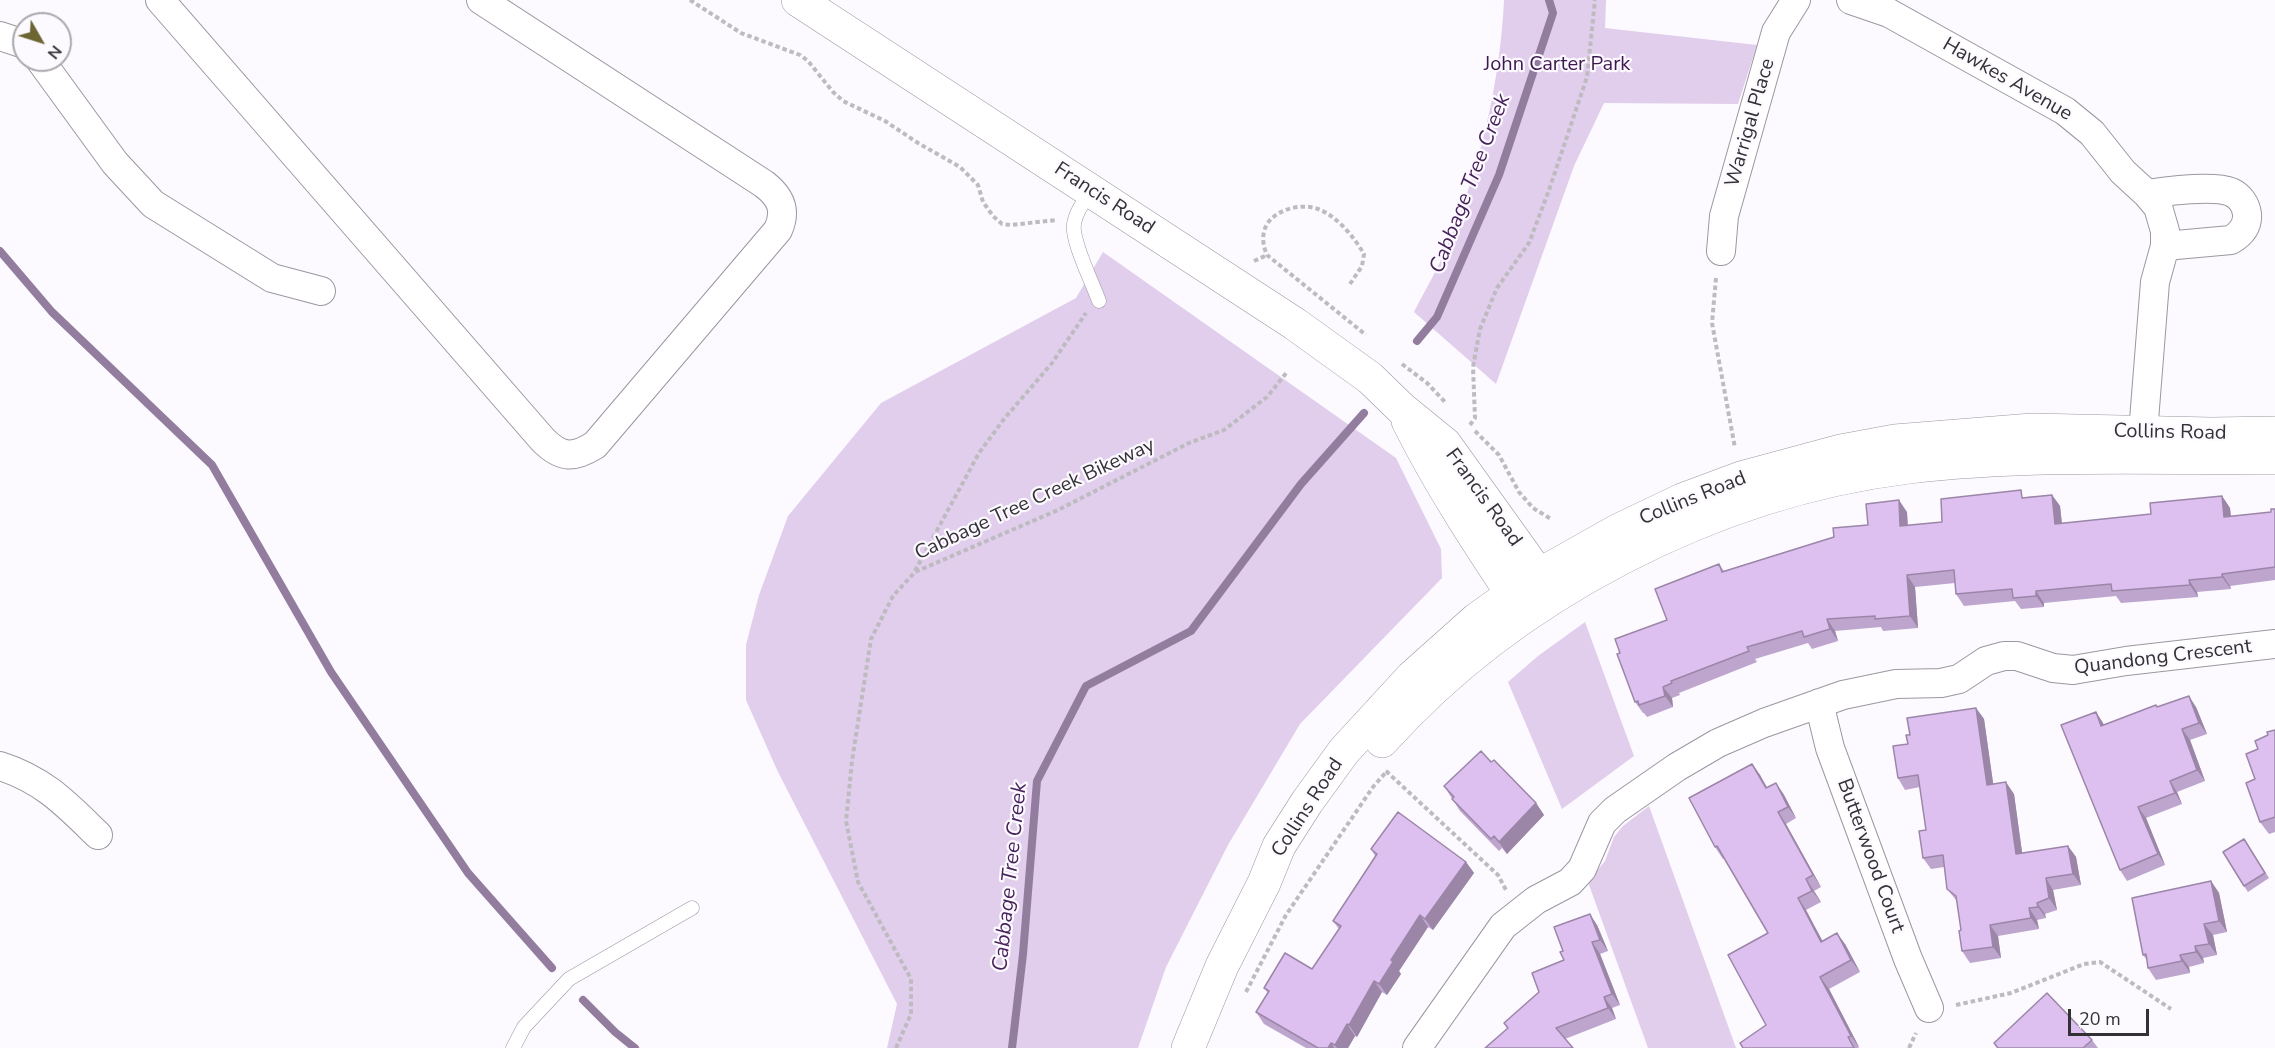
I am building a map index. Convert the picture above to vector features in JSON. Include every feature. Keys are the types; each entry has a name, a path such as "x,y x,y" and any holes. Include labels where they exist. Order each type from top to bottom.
{"main road":[{"name":"Francis Road","path":"798,0 1344,358 1370,378 1402,409 1445,444 1546,586"},
{"name":"Francis Road","path":"1402,409 1427,458 1518,604"},
{"name":"Collins Road","path":"1188,1048 1222,966 1264,883 1293,853 1326,808 1392,730 1475,652 1518,604 1546,586 1619,530 1682,500 1786,464 1895,441 2032,430 2275,433"},
{"name":"Collins Road","path":"1546,586 1710,517 1798,488 1856,476 1906,468 2008,458 2275,458"}],"street":[{"path":"160,0 551,449 563,454 574,455 595,445 778,230 783,219 783,208 774,192 764,184 482,0"},
{"name":"Warrigal Place","path":"1721,251 1725,216 1776,32 1796,0"},
{"name":"Hawkes Avenue","path":"1851,0 1889,13 2065,111 2092,133 2123,172 2158,207 2165,231 2165,246 2155,282 2143,433"},
{"path":"49,72 115,163 153,204 272,278 321,291"},
{"path":"2147,194 2177,190 2232,192 2242,201 2246,209 2245,227 2239,236 2232,240 2165,246"},
{"name":"Quandong Crescent","path":"1417,1048 1503,926 1521,910 1570,882 1582,869 1602,823 1614,810 1677,767 1718,743 1819,703 1880,687 1959,679 1986,661 2004,656 2017,656 2053,668 2073,670 2126,661 2275,644"},
{"name":"Butterwood Court","path":"1819,703 1830,748 1908,959 1929,1008"},
{"path":"0,766 24,774 58,796 98,835"}],"lane":[{"path":"1091,191 1079,209 1074,225 1075,240 1099,301"},
{"path":"513,1048 524,1028 569,979 692,908"}],"path":[{"path":"690,0 741,33 800,55 808,61 832,92 843,101 885,121 960,167 978,185 983,202 1002,224 1057,220"},
{"path":"1470,425 1475,418 1473,367 1480,329 1497,288 1529,243 1549,190 1587,77 1595,0"},
{"path":"1350,284 1362,266 1364,254 1357,242 1333,218 1318,209 1300,206 1277,214 1264,230 1264,246 1267,255 1369,339"},
{"path":"1721,251 1713,296 1712,323 1736,451"},
{"path":"915,572 979,453 1004,419 1052,363 1085,314 1099,301"},
{"path":"1393,357 1427,383 1452,410"},
{"name":"Cabbage Tree Creek Bikeway","path":"897,1048 911,1014 911,979 858,882 846,821 852,761 871,639 893,596 915,572 1058,510 1189,443 1224,430 1267,398 1287,372"},
{"path":"1461,418 1499,455 1519,492 1533,508 1551,519"},
{"path":"1244,997 1286,915 1373,787 1394,764"},
{"path":"1386,771 1498,874 1509,896 1521,910"},
{"path":"1929,1008 1964,1005 1985,1000 2011,993 2084,964 2100,962 2171,1009"}],"green space":[{"name":"John Carter Park","path":"1504,0 1606,0 1605,28 1757,45 1738,104 1604,103 1574,166 1496,384 1414,312 1436,271 1459,217 1478,156 1493,94"},
{"path":"1103,252 1396,458 1441,549 1442,578 1300,724 1228,845 1166,967 1138,1048 887,1048 897,1004 778,772 746,700 746,645 759,595 788,516 881,403 1076,298"},
{"path":"1585,622 1634,756 1562,809 1508,682 1538,656"},
{"path":"1649,806 1736,1048 1648,1048 1588,882 1605,861 1614,837 1623,826"}],"building":[{"path":"2021,490 2022,498 2052,495 2055,524 2151,514 2150,503 2222,496 2224,517 2271,512 2271,509 2275,509 2275,567 2222,574 2222,577 2189,580 2190,585 2112,591 2111,584 2036,591 2036,596 2013,598 2012,589 1956,594 1954,570 1907,575 1910,616 1827,619 1830,629 1804,637 1802,631 1747,647 1749,651 1671,681 1672,683 1663,687 1665,696 1639,705 1638,701 1635,702 1617,654 1620,653 1615,639 1667,620 1655,589 1719,564 1722,572 1834,537 1833,528 1868,525 1866,504 1899,500 1900,526 1942,522 1941,499"},
{"path":"2189,696 2199,723 2182,729 2197,770 2170,781 2175,793 2138,807 2158,854 2120,870 2061,725 2096,712 2101,726 2156,705 2157,707"},
{"path":"1976,708 1987,785 2006,782 2016,854 2068,846 2073,874 2046,878 2049,898 2037,903 2038,907 2029,908 2031,918 1990,925 1993,947 1962,951 1956,896 1947,889 1943,855 1923,858 1919,831 1926,830 1918,775 1898,778 1893,746 1908,744 1906,735 1910,735 1907,718"},
{"path":"2275,730 2275,817 2260,822 2246,783 2255,779 2246,754 2258,749 2255,741 2268,735 2267,732"},
{"path":"1481,751 1491,762 1494,760 1536,803 1499,842 1494,836 1491,839 1452,799 1454,797 1444,786"},
{"path":"1752,764 1766,788 1776,783 1788,807 1778,812 1813,875 1806,879 1812,891 1798,898 1821,942 1837,933 1851,960 1820,977 1851,1036 1848,1037 1854,1048 1743,1048 1740,1043 1766,1025 1728,955 1768,933 1717,846 1715,847 1689,798"},
{"path":"1398,812 1466,862 1425,919 1420,915 1391,960 1393,962 1379,984 1374,981 1335,1045 1331,1043 1328,1048 1318,1048 1256,1012 1269,991 1264,988 1285,953 1312,969 1341,926 1333,921 1377,854 1371,849"},
{"path":"2244,839 2265,873 2244,886 2223,852"},
{"path":"2211,881 2219,921 2204,924 2209,944 2195,946 2196,952 2180,955 2182,961 2148,968 2146,954 2143,955 2132,898"},
{"path":"1590,914 1600,940 1592,942 1612,994 1604,997 1608,1008 1556,1028 1573,1048 1485,1048 1508,1028 1504,1023 1539,992 1532,973 1564,960 1554,927"},
{"path":"2047,993 2092,1040 2083,1048 1998,1048 1994,1043"}],"waterway":[{"name":"Cabbage Tree Creek","path":"1417,341 1437,317 1499,175 1553,13 1549,0"},
{"path":"0,251 52,312 212,465 331,672 468,873 552,968"},
{"name":"Cabbage Tree Creek","path":"1012,1048 1023,954 1037,781 1086,686 1191,631 1301,484 1364,413"},
{"path":"583,1000 615,1032 635,1048"}]}
